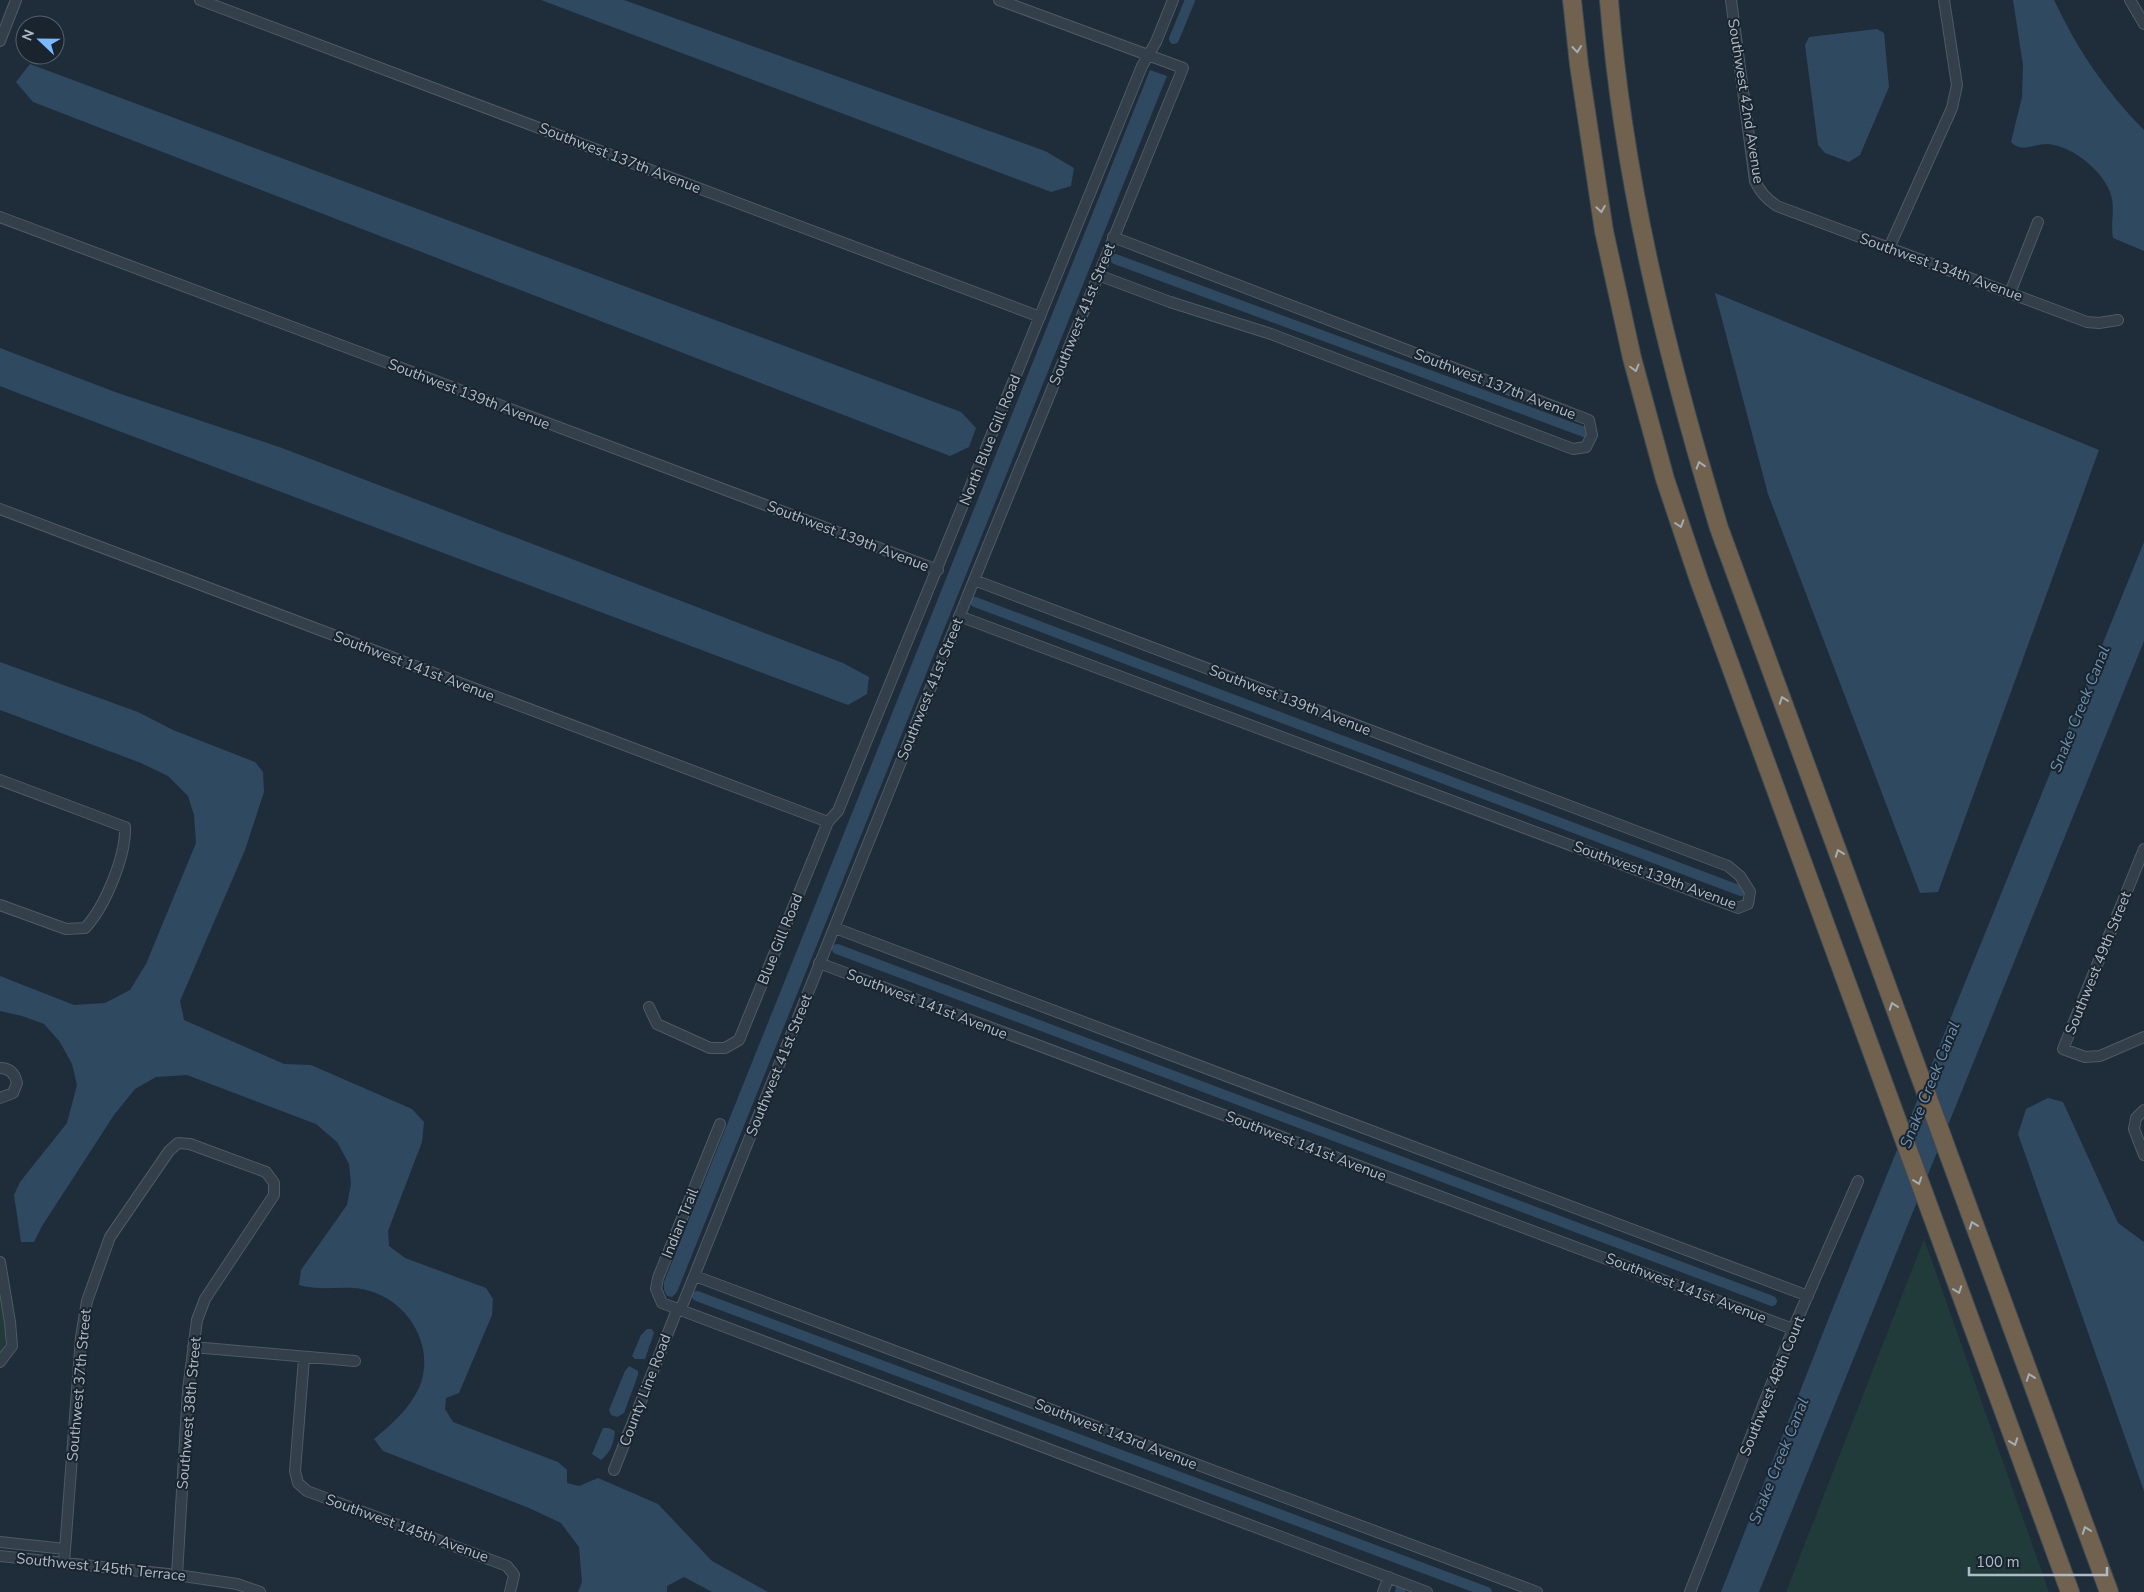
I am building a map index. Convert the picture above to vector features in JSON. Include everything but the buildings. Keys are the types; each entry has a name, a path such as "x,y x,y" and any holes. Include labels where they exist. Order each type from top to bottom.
{"highway":[{"path":"1572,0 1579,65 1604,231 1632,358 1665,479 1699,580 2070,1592"},
{"path":"1609,0 1632,177 1656,304 1687,422 1719,528 2109,1592"}],"street":[{"path":"0,41 16,0"},
{"name":"Southwest 137th Avenue","path":"200,0 1040,317"},
{"path":"999,0 1148,55 1156,42 1173,0"},
{"name":"Southwest 42nd Avenue","path":"1731,0 1755,180 1760,191 1768,200"},
{"path":"1889,248 1952,108 1957,86 1944,0"},
{"path":"2130,0 2144,24"},
{"name":"North Blue Gill Road","path":"828,822 838,812 1148,55"},
{"name":"Southwest 41st Street","path":"678,1310 695,1276 959,616 1183,68 1148,55"},
{"name":"Southwest 134th Avenue","path":"1768,200 1777,206 2087,322 2099,323 2118,320"},
{"name":"Southwest 139th Avenue","path":"0,217 938,570"},
{"path":"2010,293 2038,222"},
{"name":"Southwest 137th Avenue","path":"1098,275 1170,302 1271,334 1573,449 1586,447 1592,435 1589,420 1113,236"},
{"name":"Southwest 141st Avenue","path":"0,509 828,822"},
{"name":"Southwest 139th Avenue","path":"959,616 1738,908 1748,904 1750,892 1740,876 1728,866 974,580"},
{"path":"0,780 125,827 125,844 97,915 85,928 66,929 0,905"},
{"name":"Blue Gill Road","path":"649,1007 657,1024 710,1048 725,1048 739,1040 828,822"},
{"name":"Southwest 49th Street","path":"2144,849 2063,1049 2085,1058 2100,1056 2144,1038"},
{"path":"835,928 1808,1296"},
{"name":"Southwest 141st Avenue","path":"819,963 1793,1329"},
{"path":"0,1068 5,1068 14,1074 17,1083 13,1093 0,1098"},
{"path":"2143,1111 2136,1118 2134,1129 2144,1155"},
{"name":"Indian Trail","path":"678,1310 662,1303 657,1297 658,1278 720,1124"},
{"name":"Southwest 37th Street","path":"64,1563 81,1337 86,1301 110,1238 178,1143 190,1144 266,1172 274,1183"},
{"name":"Southwest 48th Court","path":"1690,1592 1793,1329 1858,1181"},
{"name":"Southwest 38th Street","path":"177,1575 193,1347 197,1320 205,1299 268,1206 274,1195 274,1183"},
{"path":"0,1262 12,1346 0,1362"},
{"name":"Southwest 143rd Avenue","path":"695,1276 1537,1592"},
{"path":"678,1310 1428,1592"},
{"name":"County Line Road","path":"614,1470 678,1310"},
{"path":"193,1347 355,1361"},
{"name":"Southwest 145th Avenue","path":"304,1358 296,1471 298,1483 307,1491 507,1566 514,1575 510,1592"},
{"name":"Southwest 145th Terrace","path":"0,1542 65,1549"},
{"name":"Southwest 145th Terrace","path":"0,1556 177,1575 237,1584 260,1592"},
{"path":"1383,1592 1389,1577"}],"green space":[{"path":"1924,1239 2049,1592 1786,1592"},
{"path":"0,1288 6,1330 4,1346 0,1354"}],"water":[{"path":"541,0 624,0 1045,151 1074,168 1071,186 1051,192"},
{"path":"2013,0 2054,0 2072,36 2093,69 2117,101 2144,130 2144,251 2113,238 2112,198 2106,184 2093,167 2075,154 2056,145 2019,147 2011,142 2022,97 2023,65"},
{"path":"1877,29 1884,33 1889,87 1860,155 1849,162 1825,153 1818,145 1805,45 1809,37"},
{"path":"29,65 33,65 961,412 976,428 969,447 950,456 33,102 16,82"},
{"path":"1150,70 1167,76 677,1292 672,1297 667,1296 664,1290 664,1282"},
{"path":"1715,293 2099,450 1938,892 1920,893 1768,494"},
{"path":"0,348 115,392 282,448 843,663 869,677 867,694 848,705 0,386"},
{"name":"Snake Creek Canal","path":"2144,542 2144,641 1759,1592 1721,1592 1830,1315"},
{"path":"0,662 138,712 173,730 255,762 263,772 264,792 245,850 180,1001 184,1020 284,1064 311,1065 412,1109 424,1122 422,1142 388,1231 389,1246 405,1258 486,1288 493,1299 492,1315 459,1393 446,1398 445,1409 453,1422 558,1462 567,1470 567,1483 579,1486 598,1478 658,1504 712,1561 768,1592 712,1592 684,1577 667,1586 667,1592 578,1592 582,1582 579,1547 561,1523 529,1508 383,1451 374,1439 394,1422 415,1396 419,1388 424,1358 422,1343 408,1316 384,1297 361,1289 317,1288 299,1285 301,1270 347,1205 351,1184 349,1164 337,1142 316,1124 187,1075 156,1077 135,1089 114,1115 42,1226 34,1242 21,1242 14,1195 20,1182 67,1123 77,1085 72,1064 60,1042 44,1024 0,1011 0,976 74,1005 105,1003 130,990 146,964 196,843 194,815 188,796 168,776 141,763 0,710"},
{"path":"2048,1098 2063,1102 2118,1223 2144,1242 2144,1491 2018,1134 2026,1109"},
{"path":"647,1329 652,1329 654,1333 645,1359 635,1359 632,1356 641,1335"},
{"path":"629,1366 638,1371 638,1375 624,1413 617,1417 611,1415 609,1410 625,1371"},
{"path":"603,1428 615,1431 611,1447 601,1460 592,1454"}],"waterway":[{"path":"1174,39 1190,0"},
{"path":"1115,259 1587,433"},
{"path":"975,602 1741,891"},
{"path":"837,949 1772,1301"},
{"path":"697,1296 1487,1592"},
{"path":"1400,1592 1401,1588"}]}
